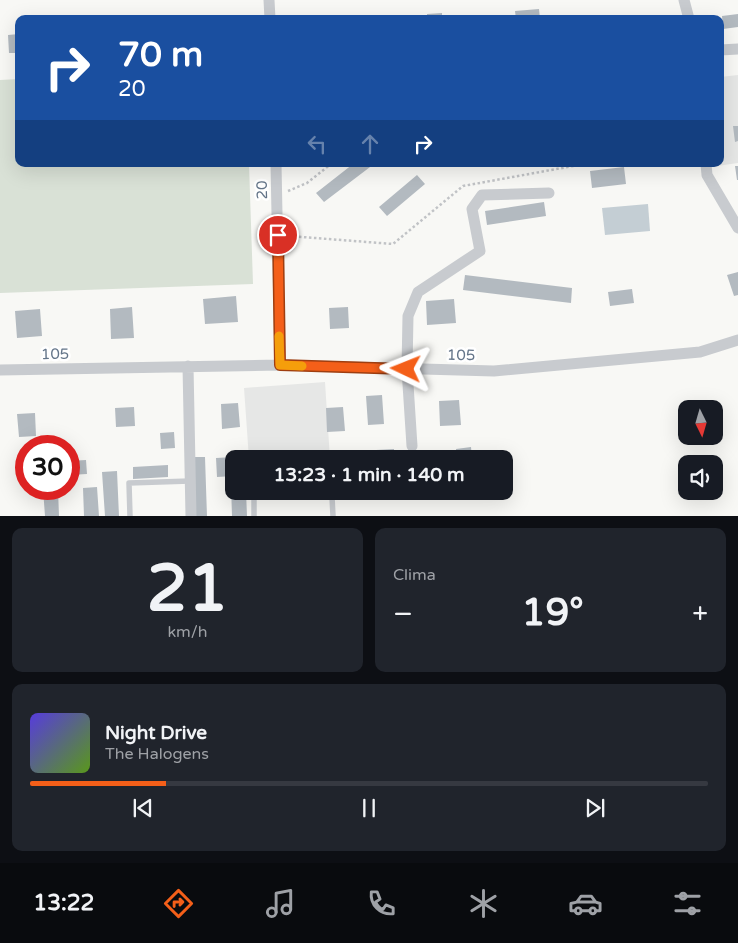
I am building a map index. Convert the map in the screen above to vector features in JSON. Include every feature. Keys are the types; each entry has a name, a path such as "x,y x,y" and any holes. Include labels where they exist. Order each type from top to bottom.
{"street":[{"path":"269,0 270,15"},
{"path":"684,0 688,15"},
{"path":"724,50 738,48"},
{"name":"20","path":"276,167 280,365"},
{"path":"706,167 706,175 738,228"},
{"path":"412,446 406,369 408,316 418,292 480,251 472,209 482,195 550,193"},
{"name":"105","path":"0,370 280,365 494,371 700,352 738,340"},
{"path":"188,366 191,516"}],"lane":[{"path":"130,516 129,483 190,481"},
{"path":"254,500 254,516"},
{"path":"332,500 333,516"}],"path":[{"path":"277,195 307,184 327,167"},
{"path":"278,235 393,244 463,186 568,167"}],"shaded area":[{"path":"738,75 738,163 724,165 724,77"},
{"path":"15,79 15,167 249,167 253,284 0,293 0,80"},
{"path":"648,204 650,231 605,235 602,208"},
{"path":"325,382 329,450 248,450 244,388"}],"building":[{"path":"539,9 540,15 516,15 515,11"},
{"path":"442,13 442,15 427,15"},
{"path":"738,14 738,27 724,29 724,16"},
{"path":"15,34 15,53 9,53 8,35"},
{"path":"733,126 738,126 738,141 735,142"},
{"path":"735,166 738,166 738,180 737,180"},
{"path":"349,167 370,167 324,202 316,193"},
{"path":"624,167 626,184 592,188 590,171"},
{"path":"417,175 425,184 387,216 379,207"},
{"path":"544,202 546,216 487,225 485,211"},
{"path":"738,272 738,295 734,296 727,275"},
{"path":"465,275 572,288 571,303 463,290"},
{"path":"632,289 634,303 610,306 608,292"},
{"path":"236,296 238,322 205,324 203,299"},
{"path":"454,299 456,323 427,325 426,301"},
{"path":"132,307 134,338 111,339 110,309"},
{"path":"348,307 349,328 330,329 329,308"},
{"path":"40,309 42,336 17,338 15,311"},
{"path":"382,395 384,424 368,425 366,396"},
{"path":"459,400 461,425 440,426 439,401"},
{"path":"238,403 240,427 222,429 221,404"},
{"path":"134,407 135,426 116,427 115,408"},
{"path":"343,407 345,431 327,432 326,408"},
{"path":"35,413 36,435 19,435 17,414"},
{"path":"174,432 175,448 161,449 160,433"},
{"path":"471,447 471,450 456,450"},
{"path":"193,457 205,457 207,516 195,516"},
{"path":"216,458 225,458 225,477 217,477"},
{"path":"80,460 86,460 87,474 80,474"},
{"path":"168,465 168,477 133,479 133,467"},
{"path":"117,471 119,516 105,516 102,472"},
{"path":"97,487 99,516 84,516 83,488"},
{"path":"44,500 58,500 59,516 45,516"},
{"path":"231,500 246,500 247,516 232,516"}],"slow traffic":[{"path":"279,336 280,365 302,366"}],"route":[{"path":"278,235 280,365 406,369"}]}
